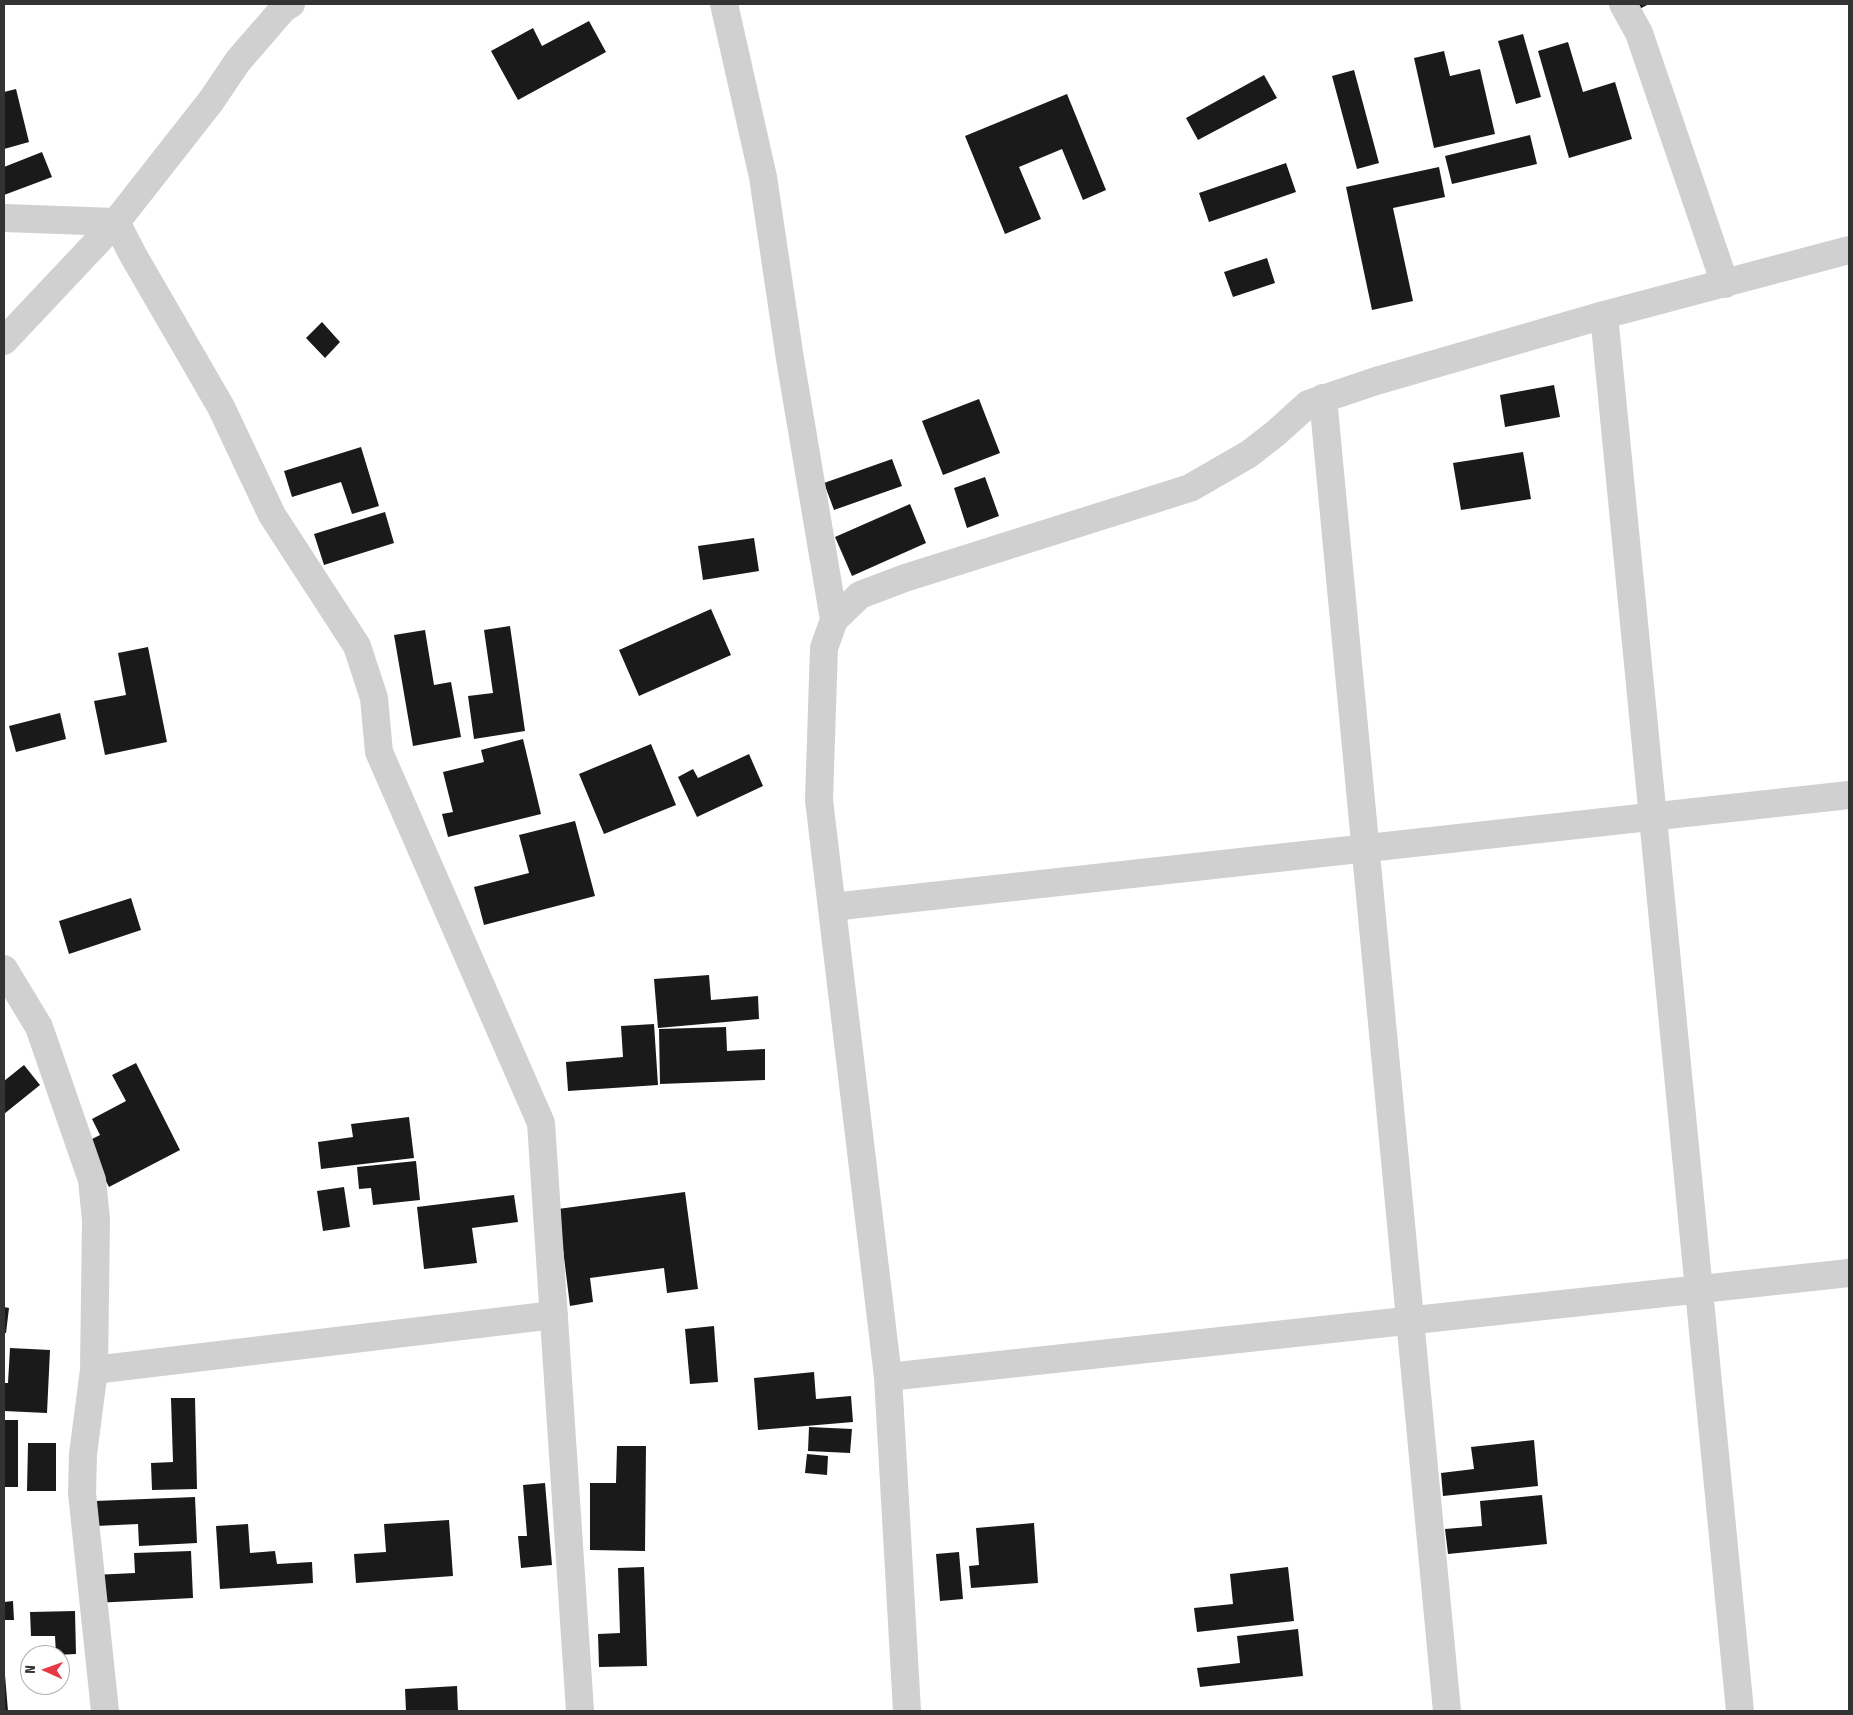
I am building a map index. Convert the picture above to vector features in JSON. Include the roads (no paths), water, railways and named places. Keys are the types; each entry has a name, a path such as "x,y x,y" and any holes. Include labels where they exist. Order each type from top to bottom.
{"street":[{"path":"4,340 116,222 211,101 238,61 282,9 291,4"},
{"path":"724,4 762,177 790,359 834,620"},
{"path":"1623,4 1639,33 1725,284"},
{"path":"4,218 116,222"},
{"path":"116,222 133,255 221,407 272,515 357,646 374,698 379,752 541,1123 580,1711"},
{"path":"907,1711 888,1377 820,800 824,648 834,620 860,595 1190,488 1249,454 1308,404 1323,398 1604,315 1849,250"},
{"path":"1604,315 1740,1711"},
{"path":"1323,398 1447,1711"},
{"path":"832,907 1849,795"},
{"path":"4,969 12,1001 40,1027 92,1180 96,1220 94,1370 83,1454 82,1493 105,1711"},
{"path":"888,1377 1849,1273"},
{"path":"94,1370 554,1315"}]}
